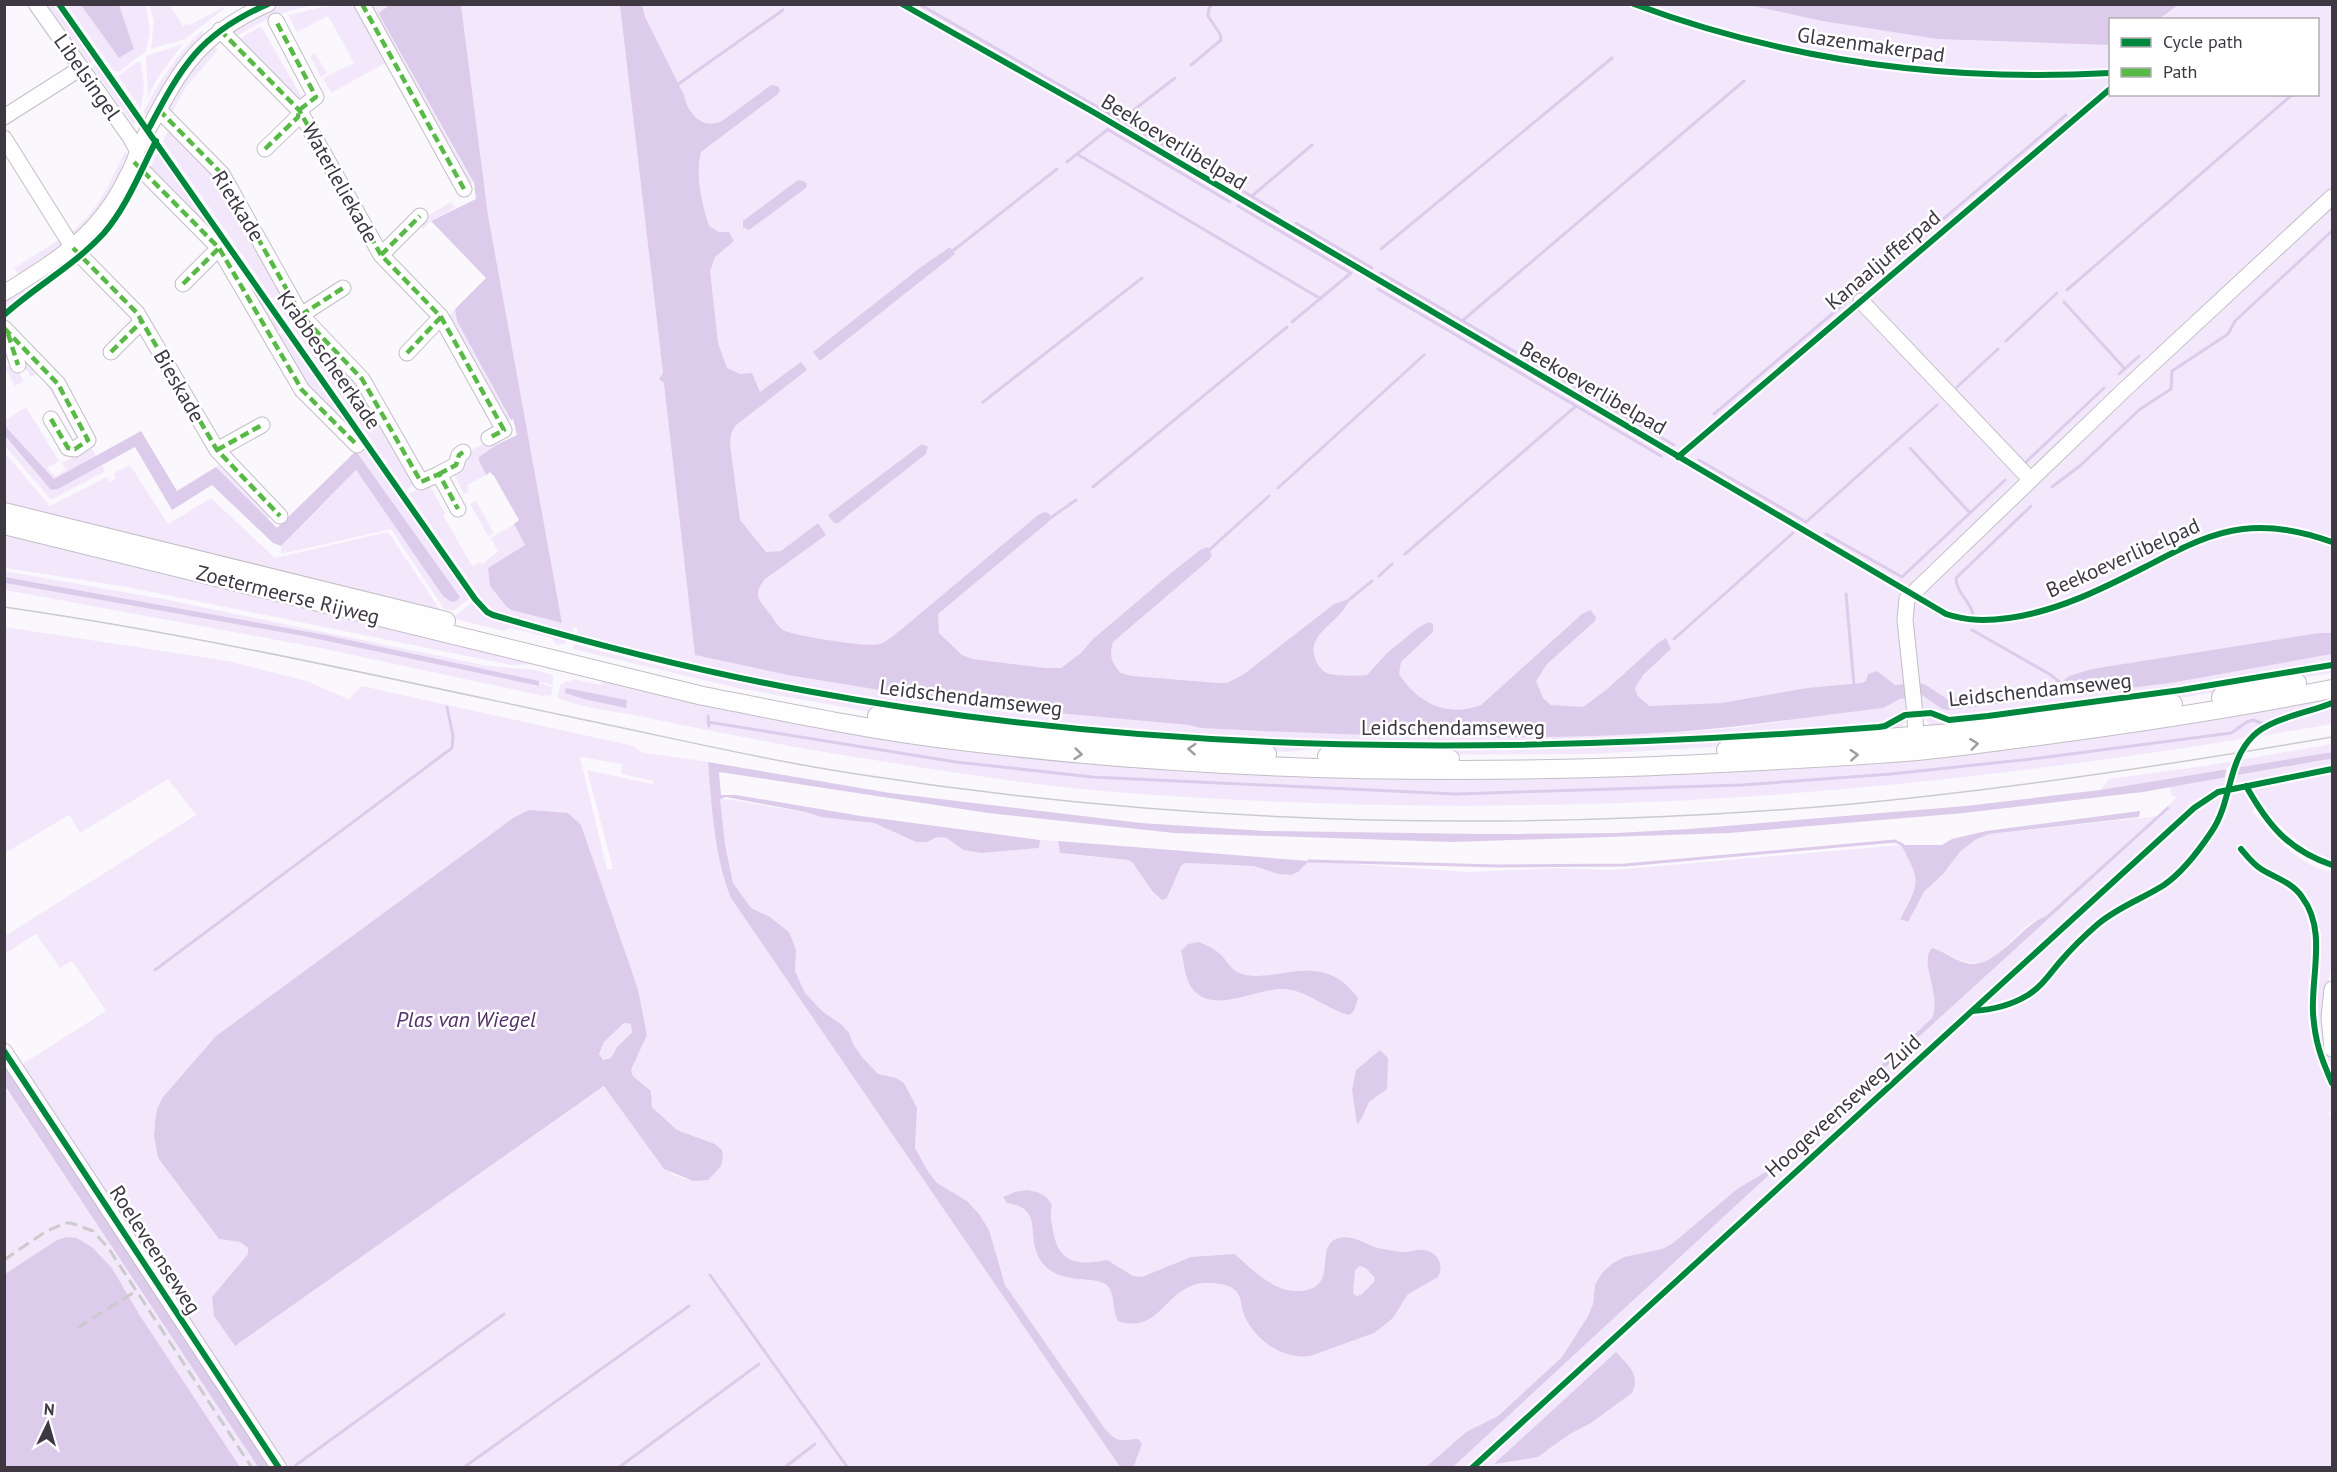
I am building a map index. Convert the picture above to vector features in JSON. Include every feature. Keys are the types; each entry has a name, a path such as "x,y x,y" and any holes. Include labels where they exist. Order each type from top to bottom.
{"main road":[{"name":"Zoetermeerse Rijweg","path":"4,512 570,658"},
{"name":"Zoetermeerse Rijweg","path":"4,525 570,658"},
{"name":"Leidschendamseweg","path":"570,658 714,698 924,736 1085,755 1396,771 1569,769 1733,763 1916,743 2119,725 2258,704 2332,689"},
{"name":"Leidschendamseweg","path":"1916,743 2214,698 2332,677"}],"street":[{"name":"Libelsingel","path":"36,4 130,137 135,156"},
{"path":"4,293 73,248 103,218 114,202 178,74 201,47 220,30 268,4"},
{"path":"362,4 464,189"},
{"name":"Waterleliekade","path":"265,149 298,117 299,110 316,97 276,21"},
{"name":"Waterleliekade","path":"220,30 299,110 381,255 441,317 504,429 489,438"},
{"path":"4,117 81,68"},
{"name":"Rietkade","path":"159,110 222,174 301,315 362,379 420,482 439,474"},
{"name":"Bieskade","path":"4,138 73,248 137,313 217,450 280,516"},
{"name":"Krabbescheerkade","path":"135,156 219,248 302,390 357,445"},
{"path":"1916,743 1914,699 1905,620 1907,599 2030,479 2332,197"},
{"name":"Waterleliekade","path":"381,255 420,216"},
{"path":"183,284 219,248"},
{"path":"301,315 343,288"},
{"path":"1861,301 2030,479"},
{"path":"407,353 441,317"},
{"name":"Bieskade","path":"111,352 142,321"},
{"path":"5,328 18,365"},
{"path":"5,328 58,384 88,440 75,449 68,448 51,419"},
{"path":"217,450 262,425"},
{"path":"458,509 439,474 456,465 459,455 463,452"},
{"path":"2332,989 2329,1017 2332,1049"},
{"name":"Roeleveenseweg","path":"4,1051 279,1467"}],"shaded area":[{"path":"47,5 56,5 94,58 90,64"},
{"path":"67,5 81,5 119,58 134,49 119,5 146,5 150,31 146,51 120,71 114,71"},
{"path":"149,5 170,5 183,26 189,23 190,25 223,7 224,9 185,39 151,49 154,21"},
{"path":"281,5 317,5 295,9 274,17 234,38 234,27"},
{"path":"357,5 389,61 331,93 323,78 354,63 328,16 297,32 288,15 322,7"},
{"path":"365,5 389,5 384,8 412,73 473,182 466,187"},
{"path":"461,5 2332,5 2332,647 1948,710 2171,683 2332,654 2332,661 2190,686 1999,712 1949,716 1934,711 1920,710 1874,724 1751,733 1505,742 1381,742 1135,731 1013,719 811,689 576,636 578,628 574,627 571,634 508,617 486,606 477,598 480,596 409,494 429,484 445,513 443,515 472,566 480,562 482,564 498,551 491,538 514,524 525,545 488,568 491,583 511,610 562,623 488,215","holes":["696,655 1554,725 1816,715 1751,726 1686,732 1620,734 1421,735 1200,728 1190,725 927,697"]},
{"path":"261,26 301,96 309,93 307,98 300,102 237,40"},
{"path":"201,31 207,37 150,120 143,112 149,101 176,59"},
{"path":"183,44 158,77 148,97 146,56"},
{"path":"212,45 218,50 186,87 170,117 166,111 176,88"},
{"path":"315,53 327,73 321,77 310,56"},
{"path":"139,61 144,87 141,109 118,76"},
{"path":"98,65 137,119 134,125 92,67"},
{"path":"170,127 218,176 298,315 289,322 163,141"},
{"path":"159,149 222,241 219,244 148,172"},
{"path":"125,152 130,158 112,196 75,236 69,233 79,226 95,207"},
{"path":"451,202 456,207 431,221 423,229 417,222"},
{"path":"62,238 63,245 19,276 14,268"},
{"path":"225,243 284,328 274,334 221,245"},
{"path":"23,288 25,292 5,312 5,300"},
{"path":"455,309 457,321 511,420 505,424 447,318"},
{"path":"301,321 359,380 416,483 406,490 292,326"},
{"path":"285,331 360,438 305,389 276,336"},
{"path":"25,352 52,382 83,435 78,440 40,372 31,377 18,356"},
{"path":"13,362 24,381 15,386 5,368"},
{"path":"26,407 59,461 47,468 55,476 66,470 62,463 91,446 96,456 54,479 5,426 4,416 7,419"},
{"path":"4,436 51,490 58,489 102,465 105,470 51,500 5,446"},
{"path":"490,440 496,445 483,454 479,461 486,475 467,485 469,492 464,494 454,475 464,468 460,460 462,455"},
{"path":"363,444 469,594 468,600 453,611 444,609 391,529 281,554 281,546 356,470 443,595 451,602 457,601 460,597 356,451"},
{"path":"4,452 50,506 107,477 109,482 116,478 114,473 130,465 168,524 211,498 275,558 388,532 442,613 455,616 471,603 493,618 567,639 566,643 560,645 552,638 510,628 504,631 5,508"},
{"path":"222,462 273,513 267,519 216,467"},
{"path":"476,501 494,533 488,536 470,504"},
{"path":"4,530 536,660 534,664 511,665 127,587 5,568"},
{"path":"4,571 163,599 488,666 535,670 553,675 553,685 326,635 5,577"},
{"path":"4,583 303,636 538,686 539,683 553,687 551,696 544,696 320,648 5,590"},
{"path":"5,627 228,661 307,681 350,700 362,686 634,746 641,752 708,762 712,797 874,823 916,842 927,842 937,837 947,838 963,850 981,853 1039,848 1040,840 1058,841 1059,848 1065,854 1133,862 1158,898 1167,898 1181,866 1185,863 1254,866 1278,874 1291,875 1309,861 1470,872 1554,868 1612,870 1901,845 1915,875 1914,888 1900,918 1907,922 1924,892 1943,874 1960,852 1975,840 1989,834 2159,816 2046,916 2031,923 1990,960 1978,963 1963,961 1944,952 1927,959 1935,996 1932,1018 1808,1133 1810,1136 2170,808 2168,806 2177,797 2171,795 2171,787 2332,759 2332,861 2312,851 2293,837 2261,803 2252,811 2287,849 2309,864 2332,872 2332,965 2326,992 2332,1005 2332,1111 2327,1114 2332,1116 2332,1467 1453,1467 1796,1150 1795,1147 1767,1171 1737,1189 1673,1243 1646,1254 1595,1285 1593,1304 1588,1316 1562,1357 1498,1416 1466,1432 1426,1467 287,1467 21,1065 106,1011 72,961 60,968 36,934 5,954 5,936 196,815 168,779 80,833 69,815 5,853","holes":["580,757 622,764 621,774 654,781 652,784 587,770 613,869 607,869","513,818 581,826 638,989 647,1035 631,1070 633,1076 651,1091 652,1107 677,1130 715,1144 722,1150 693,1181 673,1175 605,1086 235,1346 214,1316 212,1297 248,1254 248,1248 240,1242 219,1239 158,1158 154,1136 155,1123 216,1036","1632,1393 1549,1450 1514,1460 1497,1462"]},
{"path":"574,644 716,678 863,704 1034,727 1178,741 1379,749 1582,747 1884,729 1908,718 1901,728 1801,742 1592,754 1409,755 1322,748 1287,752 1079,738 883,714 737,688 573,649"},
{"path":"2332,667 2332,673 2118,708 1933,727 1922,716 1948,723 2007,716 2182,693"},
{"path":"603,675 952,745 1556,776 2332,693 2332,724 2076,763 1817,792 1582,804 1456,806 1330,804 1141,794 1007,780 790,746 592,708 557,698 561,684 565,681 571,682 572,679 601,685"},
{"path":"2332,744 2331,752 2100,790 2109,779 2204,766"},
{"path":"624,1023 631,1024 632,1031 617,1047 611,1058 603,1060 599,1054 604,1042"},
{"path":"4,1086 258,1467 240,1467 139,1314 112,1268 92,1247 75,1238 61,1239 5,1274"}],"water":[{"path":"81,5 119,5 134,49 119,58"},
{"path":"389,5 461,5 488,215 562,623 511,610 490,586 488,568 525,545 514,524 519,520 494,476 490,472 486,475 479,457 496,445 517,435 513,419 511,420 457,321 455,309 486,278 431,221 476,199 474,183 381,18 379,13"},
{"path":"620,5 642,5 645,17 689,108 702,122 722,121 771,85 778,86 780,90 778,94 701,152 699,180 709,226 719,232 729,232 734,241 715,257 710,271 718,343 727,368 740,374 752,373 760,392 801,362 807,370 735,426 730,444 740,520 766,552 781,551 818,523 826,535 761,584 758,593 760,601 778,626 785,631 848,643 873,645 883,643 1038,515 1045,512 1050,514 1050,520 1046,524 938,614 939,633 962,655 973,659 1061,668 1171,573 1200,550 1208,547 1212,555 1209,560 1113,642 1112,659 1121,673 1132,676 1227,683 1244,674 1334,604 1346,600 1348,602 1345,608 1315,642 1314,656 1321,669 1333,675 1367,675 1387,653 1419,627 1429,622 1433,624 1433,632 1401,662 1399,674 1424,700 1445,709 1457,710 1481,705 1582,614 1590,610 1596,617 1595,621 1547,664 1536,681 1543,698 1551,705 1583,707 1666,638 1671,649 1643,675 1635,688 1637,695 1649,706 1722,703 1807,688 1862,683 1866,681 1868,674 1877,671 1895,685 1919,683 1947,699 2056,687 2069,676 2092,669 2319,633 2332,633 2332,654 2171,683 1948,710 1942,709 1922,695 1900,699 1883,708 1702,730 1557,737 1378,735 1200,728 1189,725 1036,711 892,692 788,675 695,655 664,383 659,379 663,373"},
{"path":"1749,5 2178,5 2160,18 2109,18 2109,45 1938,39 1822,21"},
{"path":"798,180 807,184 806,188 749,230 743,227 743,221"},
{"path":"950,247 955,254 820,361 813,352"},
{"path":"5,426 54,479 141,431 177,491 216,467 277,528 356,451 460,597 457,601 451,602 443,596 356,470 281,546 273,543 212,485 172,510 135,447 58,489 51,490 5,436"},
{"path":"922,444 928,447 926,454 838,523 834,523 828,515"},
{"path":"5,577 326,635 539,681 539,686 303,636 5,583"},
{"path":"566,688 627,700 626,708 565,693"},
{"path":"2332,752 2332,759 2143,792 1964,813 1729,833 1452,842 1174,833 988,813 719,772 721,795 736,795 861,816 1040,840 1039,848 981,853 963,850 947,838 937,837 927,842 916,842 874,823 821,817 806,812 726,797 720,799 725,845 733,883 751,908 770,917 789,932 796,950 795,971 805,993 822,1011 842,1025 862,1057 878,1074 896,1078 904,1083 917,1108 915,1148 927,1170 937,1183 967,1201 979,1214 989,1230 1005,1285 1105,1429 1117,1439 1138,1439 1142,1444 1133,1468 1120,1467 731,898 717,848 708,762 890,793 1141,823 1265,831 1484,834 1616,833 1689,829 1966,806 2100,790"},
{"path":"2168,806 2170,808 1810,1136 1808,1133 1932,1018 1934,998 1928,970 1928,954 1932,948 1957,960 1977,964 1998,954 2027,928 2046,916"},
{"name":"Plas van Wiegel","path":"529,810 568,813 581,825 638,989 647,1035 631,1070 633,1076 651,1091 652,1107 677,1130 715,1144 722,1150 721,1166 708,1180 693,1181 664,1169 604,1086 235,1346 214,1316 212,1297 248,1254 248,1248 240,1242 219,1239 158,1158 154,1136 155,1123 157,1109 163,1097 216,1036 513,818","holes":["624,1023 631,1024 632,1032 617,1047 611,1058 603,1060 599,1054 604,1042"]},
{"path":"2140,811 2139,817 1989,834 1975,840 1960,852 1943,874 1924,892 1908,922 1900,919 1916,882 1912,867 1901,845 1942,845 1952,839 1986,831"},
{"path":"1058,841 1309,861 1298,872 1291,875 1278,874 1254,866 1185,863 1181,866 1167,898 1162,900 1153,892 1133,863 1128,860 1060,853"},
{"path":"1199,942 1217,951 1239,973 1251,976 1296,971 1329,974 1349,987 1358,998 1354,1011 1349,1015 1332,1009 1309,996 1284,989 1236,999 1210,1000 1200,996 1189,983 1181,951 1188,944"},
{"path":"1380,1050 1388,1058 1387,1089 1369,1102 1357,1124 1352,1090 1356,1070"},
{"path":"4,1066 271,1467 258,1467 5,1086"},
{"path":"1795,1147 1797,1149 1453,1467 1426,1467 1466,1432 1498,1416 1562,1357 1588,1316 1593,1304 1595,1285 1602,1273 1613,1263 1624,1257 1662,1249 1673,1243 1737,1189 1767,1171"},
{"path":"1027,1190 1035,1192 1042,1194 1050,1201 1051,1221 1056,1241 1064,1256 1078,1262 1107,1260 1133,1276 1142,1277 1191,1257 1235,1254 1256,1273 1273,1284 1291,1291 1301,1291 1313,1288 1320,1282 1327,1249 1331,1242 1345,1237 1394,1251 1428,1251 1438,1258 1441,1269 1438,1277 1408,1294 1393,1318 1374,1333 1310,1356 1300,1357 1273,1348 1257,1335 1246,1319 1238,1293 1229,1286 1221,1284 1194,1285 1175,1296 1151,1318 1142,1322 1131,1324 1118,1321 1112,1293 1108,1286 1095,1281 1058,1274 1041,1261 1036,1252 1030,1217 1019,1206 1007,1203 1003,1197","holes":["1360,1266 1366,1268 1375,1278 1374,1282 1361,1295 1356,1296 1353,1293 1355,1270"]},
{"path":"66,1237 77,1238 92,1247 112,1268 139,1314 240,1467 5,1467 5,1274 57,1240"},
{"path":"1616,1352 1629,1366 1634,1376 1632,1393 1538,1457 1494,1464"}],"pier":[{"path":"2239,765 2235,779 2224,781 2227,767"}],"waterway":[{"path":"919,4 1188,159"},
{"path":"1191,65 1221,40 1220,34 1208,16 1209,8 1213,4"},
{"path":"677,85 783,10"},
{"path":"1381,249 1612,58"},
{"path":"1122,119 1175,78"},
{"path":"1462,321 1744,81"},
{"path":"2067,290 2291,96"},
{"path":"1863,287 2066,115"},
{"path":"1107,129 1230,202"},
{"path":"1067,162 1107,130"},
{"path":"1252,196 1312,145"},
{"path":"1077,154 1321,299"},
{"path":"1197,164 1278,212"},
{"path":"950,253 1057,169"},
{"path":"1238,206 1351,273 1292,322"},
{"path":"1296,223 1372,268"},
{"path":"2052,487 2081,465 2139,410 2171,389 2172,371 2228,334 2235,321 2332,231"},
{"path":"1381,273 1674,445"},
{"path":"983,402 1142,278"},
{"path":"1378,289 1661,456"},
{"path":"2006,341 2057,293"},
{"path":"2064,302 2125,369"},
{"path":"1714,414 1845,303"},
{"path":"1093,487 1287,327"},
{"path":"1957,387 1998,349"},
{"path":"1278,488 1424,355"},
{"path":"2119,374 2139,356"},
{"path":"2026,462 2104,388"},
{"path":"1699,460 1806,522 1937,405"},
{"path":"1405,554 1576,406"},
{"path":"1910,448 1970,513"},
{"path":"1826,534 1902,577 2005,480"},
{"path":"1208,551 1269,496"},
{"path":"1046,521 1076,500"},
{"path":"1973,614 1958,588 1956,578 2031,506"},
{"path":"1674,639 1793,533"},
{"path":"1379,576 1392,564"},
{"path":"1345,603 1372,581"},
{"path":"1846,594 1854,685"},
{"path":"1972,630 2051,675 2063,685"},
{"path":"708,722 956,762 1092,777 1456,794 1742,785 1891,774 2040,758 2231,733 2253,720 2264,724 2332,703"},
{"path":"155,970 452,748 453,736 447,707"},
{"path":"708,716 709,726"},
{"path":"1309,861 1498,866 1625,865 1895,841 1903,845"},
{"path":"710,1275 848,1468"},
{"path":"463,1468 689,1306"},
{"path":"296,1465 504,1314"},
{"path":"618,1468 759,1364"},
{"path":"784,1468 815,1444"}],"tram line":[{"path":"4,607 223,644 723,749 863,775 984,792 1106,805 1228,814 1473,821 1719,814 1841,805 1964,792 2149,767 2332,737"}],"railway":[{"path":"4,1260 45,1232 65,1223 93,1231 109,1249 252,1468"},
{"path":"77,1328 136,1291"}],"marked path":[{"path":"362,4 464,189"},
{"path":"265,149 298,117 299,110 316,97 276,21"},
{"path":"220,30 299,110 381,255 441,317 504,430 489,438"},
{"path":"159,110 222,174 301,315 362,379 421,482 439,474 458,509"},
{"path":"134,162 219,248 302,390 357,445"},
{"path":"381,255 420,216"},
{"path":"73,248 137,313 217,450 280,516"},
{"path":"183,284 219,248"},
{"path":"301,315 343,288"},
{"path":"407,353 441,317"},
{"path":"111,352 142,321"},
{"path":"4,328 58,384 88,440 75,449 68,448 51,419"},
{"path":"8,334 18,365"},
{"path":"217,450 262,425"},
{"path":"439,474 456,465 459,455 463,452"}],"cycle path":[{"path":"59,4 475,599 493,615 688,667 807,691 940,713 1073,728 1207,739 1342,744 1476,745 1611,742 1879,727 1905,715 1931,713 1949,720 1988,716 2181,690 2332,665"},
{"path":"148,130 171,88 195,54 225,27 268,4"},
{"name":"Beekoeverlibelpad","path":"902,4 1095,113 1946,614 1969,619 1992,620 2045,610 2096,591 2192,544 2230,531 2255,528 2277,529 2300,532 2332,542"},
{"name":"Glazenmakerpad","path":"1634,4 1692,24 1750,40 1869,63 1989,74 2109,73"},
{"name":"Kanaaljufferpad","path":"1678,457 2109,90"},
{"path":"4,315 81,255 104,233 126,200 156,141"},
{"path":"1972,1011 2001,1007 2028,995 2098,924 2171,880 2191,860 2212,831 2223,807 2238,758 2253,736 2280,720 2332,703"},
{"name":"Hoogeveenseweg Zuid","path":"1472,1468 2194,808 2218,792 2332,769"},
{"path":"2246,786 2271,824 2291,844 2332,865"},
{"path":"2241,849 2258,867 2298,892 2310,910 2316,938 2313,998 2315,1033 2332,1083"},
{"path":"4,1051 279,1468"}]}
